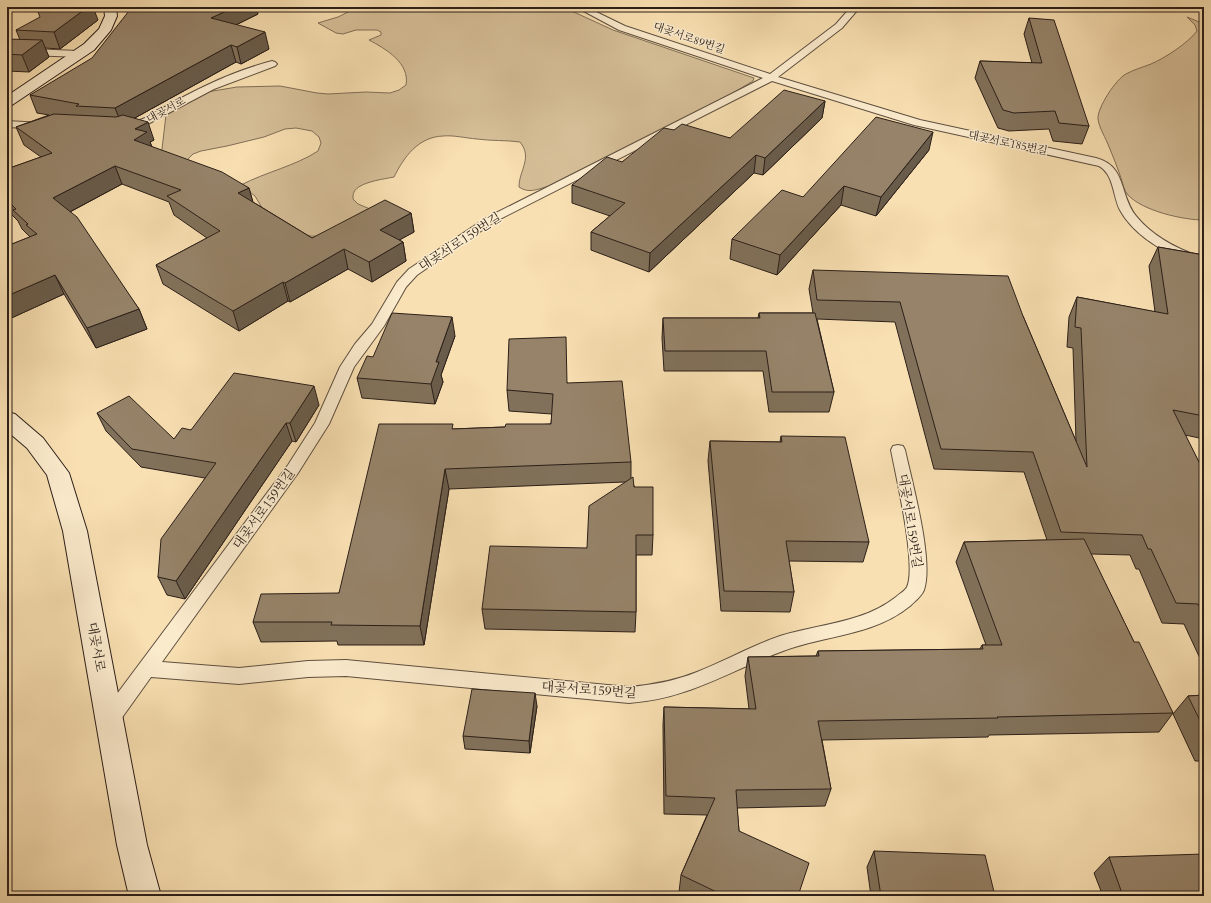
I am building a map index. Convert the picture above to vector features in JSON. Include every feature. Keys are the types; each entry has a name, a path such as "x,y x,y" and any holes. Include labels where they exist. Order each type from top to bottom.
{"street":[{"path":"7,102 89,47 105,30 110,16 110,7"},
{"name":"대곶서로","path":"7,419 35,443 58,473 75,531 132,844 145,896"}],"lane":[{"name":"대곶서로89번길","path":"580,7 622,28 771,78"},
{"name":"대곶서로159번길","path":"109,720 293,469 322,424 348,367 360,347 377,326 401,285 413,272 490,220 771,78 839,26 856,7"},
{"path":"7,51 78,54"},
{"name":"대곶서로","path":"117,130 134,127 176,104 242,72 272,64"},
{"name":"대곶서로185번길","path":"771,78 918,122 1096,161 1106,165 1111,170 1120,199 1126,211 1138,226 1154,238 1177,251 1204,262"},
{"path":"7,124 52,127"},
{"name":"대곶서로159번길","path":"146,670 239,676 308,669 346,668 629,695 652,693 677,687 704,678 781,644 874,619 897,608 915,590 919,576 917,551 898,450"}],"shaded area":[{"path":"355,7 563,7 613,30 754,78 753,81 728,96 549,186 530,191 519,187 525,159 524,148 520,142 482,140 455,136 434,137 426,140 413,149 402,162 394,177 366,183 357,189 354,193 353,199 358,204 375,211 334,237 310,236 295,231 262,208 255,196 241,185 300,161 318,151 321,143 319,137 312,131 296,128 285,129 264,137 201,151 193,154 183,164 159,157 162,149 166,115 207,92 237,87 280,86 328,94 366,92 390,93 399,90 406,85 406,77 401,63 389,52 369,40 381,35 381,32 377,30 356,30 343,34 336,33 318,23 338,17 354,9"},
{"path":"1187,17 1204,24 1204,220 1195,220 1164,214 1143,206 1128,195 1100,128 1098,119 1104,101 1112,88 1122,77 1163,58 1176,50 1193,36 1197,31 1195,25"}],"building":[{"path":"36,7 88,7 54,32 16,30 40,17"},
{"path":"132,7 235,7 211,18 265,32 237,47 231,45 115,108 76,106 79,104 30,95 92,58"},
{"path":"1029,18 1054,20 1089,126 1059,123 1055,111 1014,113 1003,110 980,61 1042,63"},
{"path":"7,39 42,40 22,55 7,54"},
{"path":"784,90 825,101 765,158 756,155 650,253 591,232 625,203 572,185 607,157 622,162 664,128 674,130 682,124 730,138"},
{"path":"54,114 116,117 123,115 148,122 135,129 147,132 134,140 222,172 249,188 238,193 312,238 385,200 411,213 380,230 403,242 369,262 344,249 233,311 156,265 220,231 167,196 181,190 115,166 53,198 77,217 139,309 87,328 55,275 7,296 7,246 37,234 26,225 28,224 13,210 16,209 7,200 7,169 52,153 16,127"},
{"path":"876,117 933,132 881,197 844,186 780,255 732,239 782,190 803,197"},
{"path":"1158,247 1204,255 1204,416 1173,410 1204,472 1204,616 1198,604 1176,603 1151,549 1148,549 1142,535 1061,532 1033,452 941,449 900,302 817,300 813,270 1008,276 1023,316 1087,467 1081,328 1075,327 1077,297 1168,314"},
{"path":"392,313 452,317 436,362 439,362 431,384 357,378 367,356 373,357"},
{"path":"759,313 815,313 834,392 772,392 766,351 665,351 663,318 760,318"},
{"path":"566,337 567,383 622,381 631,462 445,469 420,626 331,625 332,622 253,622 261,594 339,593 379,424 453,424 452,429 505,427 506,424 551,424 553,394 507,390 509,339"},
{"path":"234,373 314,386 290,423 286,423 176,581 158,577 161,539 216,463 132,449 97,413 129,396 174,439 182,428 191,430"},
{"path":"781,436 845,437 869,542 786,541 794,592 724,591 710,441 782,442"},
{"path":"633,477 634,487 653,487 653,535 636,535 636,612 482,609 490,546 587,548 589,506"},
{"path":"1084,539 1134,642 1139,642 1173,713 818,721 831,789 736,790 739,831 809,863 798,896 725,896 681,875 715,798 666,796 664,707 756,709 748,657 819,656 818,651 983,649 982,645 1002,645 964,542"},
{"path":"472,689 535,693 529,741 463,736"},
{"path":"1204,695 1204,729 1188,696"},
{"path":"874,851 985,855 995,896 881,896"},
{"path":"1204,854 1204,896 1123,896 1109,857"}]}
